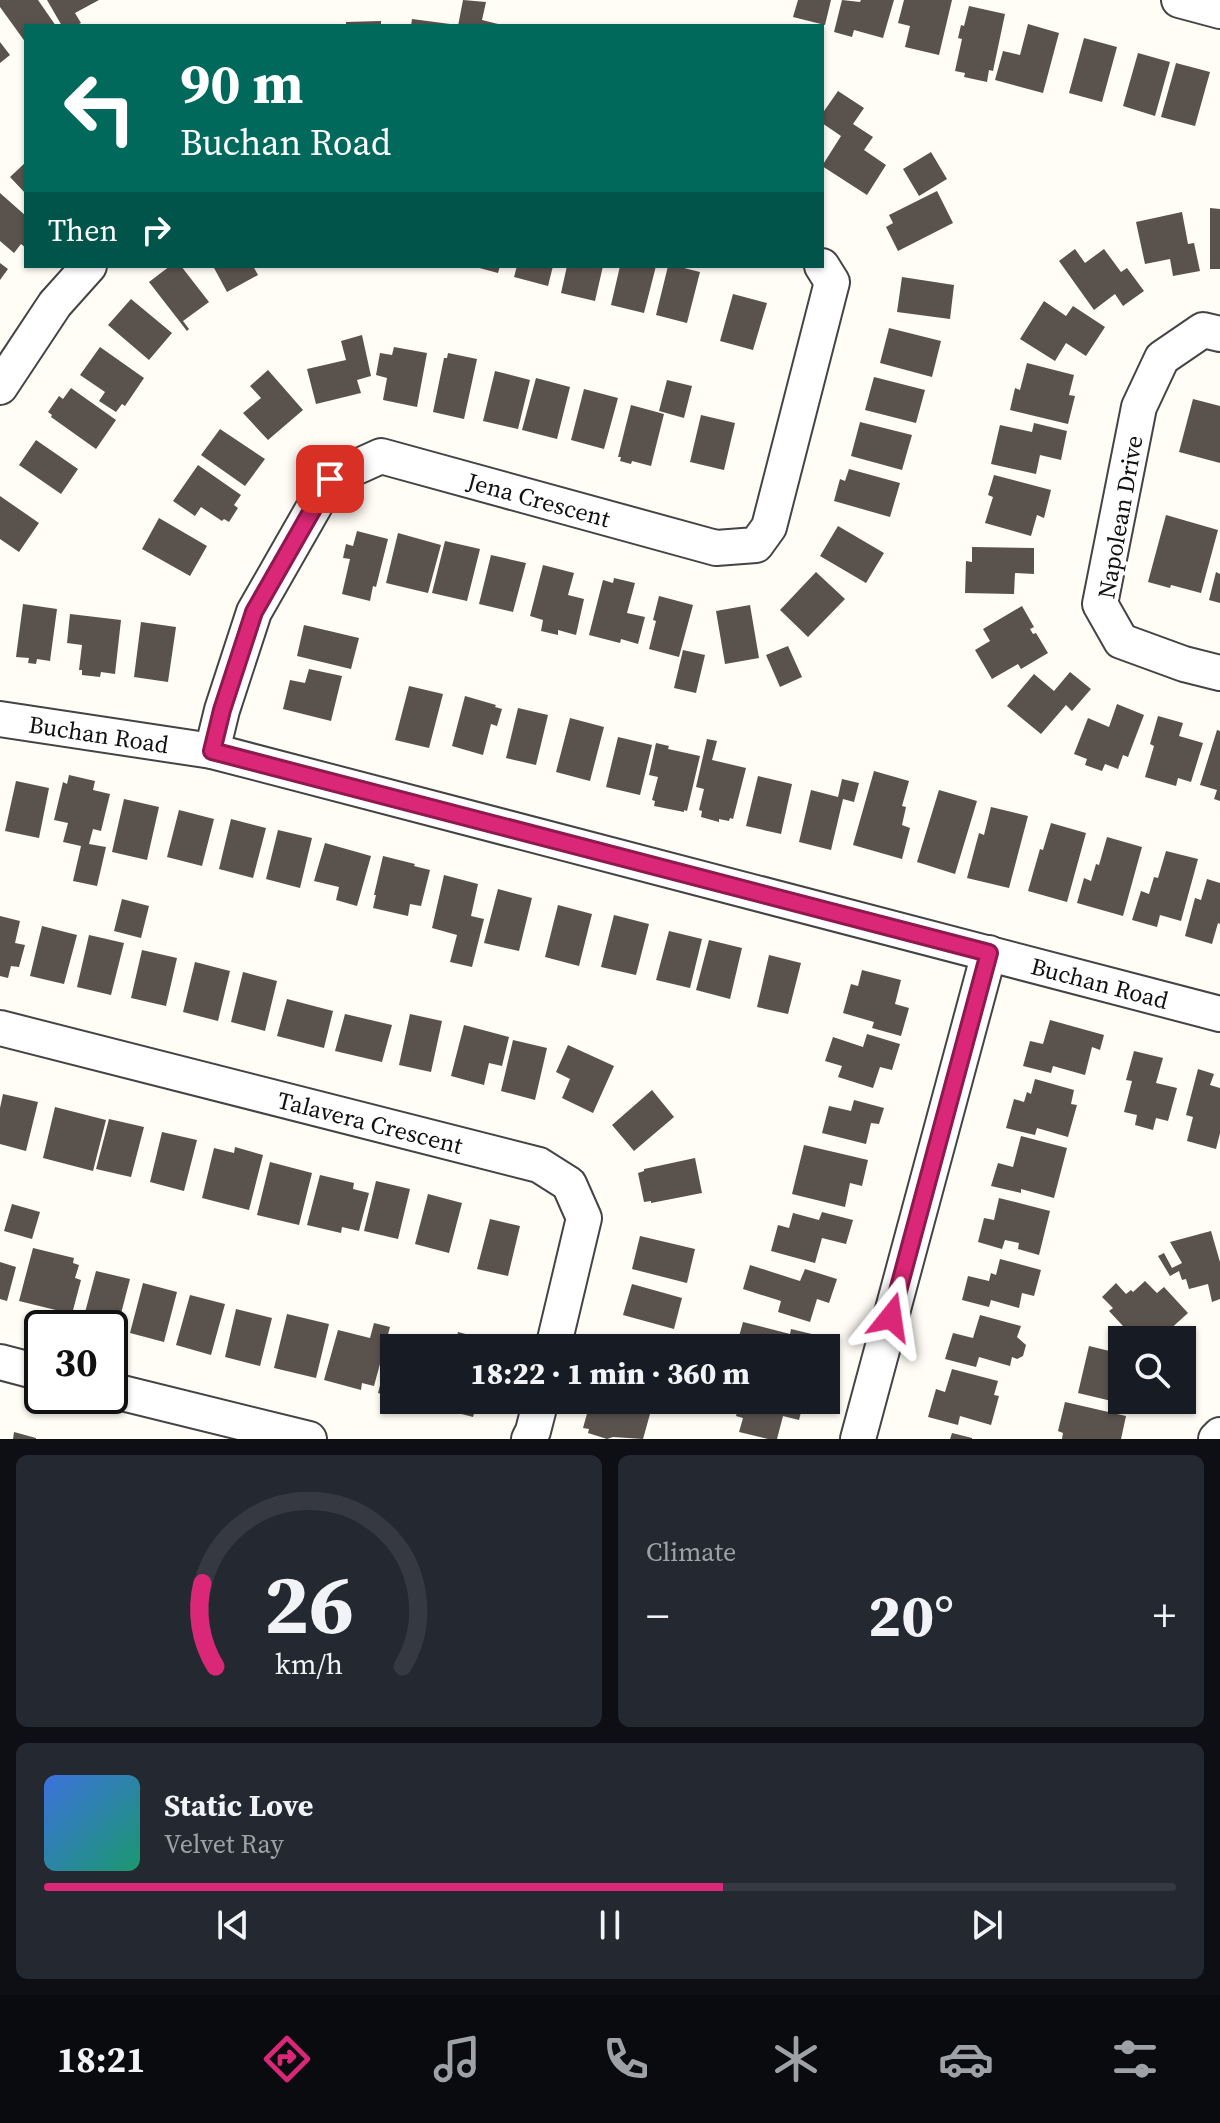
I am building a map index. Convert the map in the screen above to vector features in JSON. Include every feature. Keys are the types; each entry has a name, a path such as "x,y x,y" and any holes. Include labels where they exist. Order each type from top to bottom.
{"street":[{"path":"1179,0 1220,11"},
{"path":"0,387 55,304 87,268"},
{"name":"Jena Crescent","path":"212,751 254,612 330,479 381,456 716,548 756,545 769,527 832,282 823,268"},
{"name":"Napolean Drive","path":"1220,334 1203,330 1162,358 1139,407 1100,604 1121,641 1184,664 1220,673"},
{"name":"Buchan Road","path":"0,719 212,751 1220,1014"},
{"path":"858,1439 989,953"},
{"name":"Talavera Crescent","path":"0,1028 539,1165 569,1184 584,1218 556,1334"},
{"path":"0,1362 24,1368"},
{"path":"128,1394 309,1439"},
{"path":"529,1439 537,1414"}],"building":[{"path":"0,0 38,0 55,24 24,24 24,40 0,7"},
{"path":"47,0 99,0 75,13 81,23 61,24"},
{"path":"463,0 486,2 482,20 498,24 458,24"},
{"path":"798,0 831,0 825,25 793,17"},
{"path":"842,0 894,0 883,38 854,30 852,37 834,32"},
{"path":"904,0 952,0 939,55 905,47 910,26 898,23"},
{"path":"969,6 1005,14 993,71 989,70 987,82 964,77 965,73 955,71 962,39 958,38"},
{"path":"412,19 450,24 411,24"},
{"path":"381,21 381,24 346,24"},
{"path":"1028,24 1059,33 1043,93 995,80 1003,51 1020,55"},
{"path":"1084,38 1117,47 1102,102 1069,93"},
{"path":"0,42 10,55 0,63"},
{"path":"1138,53 1170,62 1155,116 1123,106"},
{"path":"1176,63 1210,72 1195,126 1161,117"},
{"path":"838,91 864,108 853,124 873,137 864,150 886,165 867,195 824,167 841,136 824,124 824,111"},
{"path":"931,152 947,179 919,196 903,169"},
{"path":"24,164 24,192 10,177"},
{"path":"937,191 953,223 898,251 886,227 893,223 889,215"},
{"path":"0,193 24,214 24,246 21,244 14,253 0,241"},
{"path":"1210,208 1220,209 1220,269 1210,269"},
{"path":"1182,212 1188,244 1194,243 1200,271 1173,276 1170,259 1145,264 1136,222"},
{"path":"1075,249 1085,263 1104,249 1121,272 1127,268 1144,291 1123,306 1115,294 1094,310 1059,261"},
{"path":"0,263 8,269 0,280"},
{"path":"167,268 183,268 209,302 183,321 189,329 187,331 149,282"},
{"path":"214,268 254,268 258,275 227,292"},
{"path":"479,268 499,268 498,273"},
{"path":"516,268 552,268 548,286 514,277"},
{"path":"567,268 603,268 595,301 561,293"},
{"path":"620,268 655,268 644,313 611,305"},
{"path":"668,268 700,272 687,323 656,315"},
{"path":"902,277 954,285 950,319 897,312"},
{"path":"733,294 767,303 753,350 720,341"},
{"path":"131,299 172,333 149,360 108,325"},
{"path":"1044,301 1066,316 1073,306 1105,327 1086,356 1066,343 1055,361 1020,339"},
{"path":"889,328 941,341 932,377 880,363"},
{"path":"362,335 371,376 357,380 361,393 316,404 307,369 346,360 341,341"},
{"path":"100,347 144,378 125,406 122,404 116,412 99,401 105,392 80,375"},
{"path":"394,347 427,353 417,407 383,400 387,378 376,375 380,353 392,355"},
{"path":"448,353 477,359 464,419 433,412 444,358"},
{"path":"1027,363 1074,375 1069,395 1075,396 1068,424 1010,410 1015,388 1020,390"},
{"path":"268,370 303,410 268,440 243,413 261,398 250,386"},
{"path":"495,371 530,380 518,429 483,421"},
{"path":"874,377 925,390 916,423 865,410"},
{"path":"536,378 570,387 557,439 522,430"},
{"path":"667,380 692,386 684,418 659,411"},
{"path":"71,388 116,420 96,449 48,412 59,396 63,399"},
{"path":"584,389 618,398 604,449 571,440"},
{"path":"1193,399 1220,406 1220,463 1179,452"},
{"path":"631,405 664,414 651,466 620,461 621,457 618,457"},
{"path":"701,415 735,423 724,470 690,462"},
{"path":"860,422 912,435 902,470 851,456"},
{"path":"1034,423 1067,431 1061,460 1040,455 1036,474 991,464 1000,425 1032,432"},
{"path":"220,429 265,459 245,486 201,455"},
{"path":"36,440 78,469 61,494 19,465"},
{"path":"198,465 241,495 234,505 238,508 229,522 222,521 201,507 195,516 173,501"},
{"path":"849,469 900,483 890,517 834,501 840,479 845,481"},
{"path":"994,475 1051,490 1044,518 1037,515 1031,536 985,523 993,497 988,495"},
{"path":"0,496 39,523 19,552 0,539"},
{"path":"1166,515 1218,530 1201,593 1148,582"},
{"path":"159,518 207,546 190,576 142,549"},
{"path":"838,526 884,553 866,583 820,556"},
{"path":"357,531 388,539 370,601 342,594 350,559 343,558 346,544 353,546"},
{"path":"398,533 441,545 428,593 386,583"},
{"path":"445,541 480,549 467,601 432,593"},
{"path":"972,547 1034,548 1034,574 1015,573 1014,594 965,593 966,561 972,562"},
{"path":"491,555 526,563 513,612 479,604"},
{"path":"543,565 574,573 568,595 584,599 576,635 558,630 558,635 541,631 543,620 530,616"},
{"path":"816,572 845,599 808,637 780,610"},
{"path":"1216,572 1220,574 1220,603 1209,600"},
{"path":"614,578 635,583 627,613 645,617 638,644 589,635 603,580 613,583"},
{"path":"659,596 693,605 679,657 649,649"},
{"path":"23,604 57,609 50,661 37,659 36,664 28,663 29,658 16,657"},
{"path":"750,605 759,658 725,664 716,611"},
{"path":"1022,606 1034,627 1030,629 1048,653 1021,669 1018,664 992,679 975,650 990,641 983,629"},
{"path":"70,614 121,620 115,674 101,672 100,677 82,675 82,670 79,670 82,645 67,643"},
{"path":"141,622 176,627 168,682 134,677"},
{"path":"304,625 359,638 351,669 297,656"},
{"path":"788,646 802,677 780,687 766,655"},
{"path":"683,650 705,655 696,693 674,688"},
{"path":"309,669 342,676 331,721 283,709 290,680 305,683"},
{"path":"1070,672 1091,689 1072,711 1066,705 1041,734 1007,706 1034,674 1054,691"},
{"path":"409,686 443,694 429,748 395,740"},
{"path":"465,696 502,709 497,726 491,724 483,755 452,746"},
{"path":"1117,704 1144,715 1128,757 1123,755 1118,769 1105,764 1102,771 1085,765 1087,759 1074,754 1088,718 1109,727"},
{"path":"518,708 548,715 536,765 506,758"},
{"path":"1158,716 1183,723 1179,736 1203,743 1191,782 1178,778 1176,786 1145,777"},
{"path":"570,718 604,727 590,781 556,772"},
{"path":"1217,730 1220,731 1220,801 1214,799 1217,790 1200,785"},
{"path":"618,737 652,745 640,795 606,787"},
{"path":"707,739 717,741 712,760 746,768 733,819 729,821 719,819 719,822 701,817 702,811 699,810 704,789 696,787"},
{"path":"656,743 700,756 687,811 654,806 655,801 652,800 658,777 649,775"},
{"path":"874,771 909,781 902,806 906,807 902,825 910,828 902,859 853,845"},
{"path":"69,775 95,781 93,790 110,794 101,831 93,829 89,844 106,847 97,886 73,881 81,846 63,842 68,823 54,820 63,782 67,784"},
{"path":"758,776 792,784 781,834 746,826"},
{"path":"842,779 859,783 854,802 843,799 831,850 799,842 811,790 838,797"},
{"path":"16,781 49,788 39,838 5,831"},
{"path":"939,790 977,801 955,874 917,862"},
{"path":"124,799 159,807 147,860 112,852"},
{"path":"991,807 1028,816 1009,888 967,878 979,833 984,835"},
{"path":"179,810 214,819 202,866 167,857"},
{"path":"231,819 266,828 253,878 219,869"},
{"path":"1051,823 1086,833 1067,902 1028,891"},
{"path":"278,830 312,838 300,888 266,879"},
{"path":"1107,837 1142,847 1123,916 1077,903 1084,878 1091,881 1096,864 1099,865"},
{"path":"325,843 371,856 357,906 336,900 339,887 314,881"},
{"path":"1166,851 1198,859 1181,921 1160,915 1157,927 1132,920 1141,891 1149,894 1154,877 1158,878"},
{"path":"383,856 430,870 421,906 410,904 408,916 373,908"},
{"path":"444,875 478,884 471,916 484,919 472,967 450,962 457,935 432,928"},
{"path":"1207,879 1220,883 1220,924 1212,944 1185,936 1195,898 1201,900"},
{"path":"498,889 532,898 519,951 484,943"},
{"path":"122,899 149,906 141,938 114,931"},
{"path":"558,905 592,914 579,966 545,957"},
{"path":"614,915 649,924 636,975 601,967"},
{"path":"0,916 20,921 15,943 25,945 19,967 11,966 8,978 0,976"},
{"path":"42,926 77,935 64,984 30,976"},
{"path":"669,931 702,939 690,988 656,980"},
{"path":"89,935 124,943 111,995 77,987"},
{"path":"709,940 742,948 730,999 696,990"},
{"path":"142,950 177,958 166,1006 131,998"},
{"path":"769,955 801,963 788,1014 757,1007"},
{"path":"195,962 230,971 218,1021 183,1012"},
{"path":"862,970 901,980 895,1004 909,1008 901,1036 872,1028 874,1022 843,1013 851,984 858,986"},
{"path":"243,972 277,981 265,1031 231,1022"},
{"path":"287,999 333,1011 324,1048 277,1036"},
{"path":"345,1014 392,1025 382,1062 335,1051"},
{"path":"410,1014 442,1021 431,1072 399,1065"},
{"path":"1050,1020 1104,1035 1100,1050 1092,1047 1085,1075 1053,1066 1051,1073 1023,1066 1030,1041 1043,1044"},
{"path":"464,1025 509,1037 502,1066 489,1063 484,1085 451,1076"},
{"path":"867,1034 900,1044 892,1070 880,1067 873,1088 838,1077 842,1066 825,1061 833,1037 863,1047"},
{"path":"513,1040 547,1048 535,1100 501,1091"},
{"path":"568,1045 614,1066 593,1113 562,1098 570,1079 556,1072"},
{"path":"1134,1051 1163,1058 1156,1083 1177,1088 1168,1121 1156,1118 1153,1130 1135,1125 1137,1115 1124,1112 1132,1081 1126,1080"},
{"path":"1198,1069 1214,1074 1210,1085 1220,1088 1220,1133 1216,1149 1187,1141 1193,1117 1186,1115"},
{"path":"1035,1079 1074,1090 1071,1104 1077,1105 1068,1137 1037,1128 1035,1135 1006,1128 1014,1099 1024,1102 1027,1092 1031,1094"},
{"path":"652,1090 674,1117 634,1151 612,1125"},
{"path":"3,1094 38,1102 26,1151 0,1144"},
{"path":"854,1100 884,1108 879,1124 871,1123 866,1144 822,1133 829,1106 851,1111"},
{"path":"55,1107 106,1120 93,1171 43,1158"},
{"path":"109,1119 144,1127 131,1177 96,1169"},
{"path":"162,1132 197,1140 184,1191 150,1182"},
{"path":"1021,1136 1067,1148 1054,1198 1021,1189 1021,1193 991,1186 998,1163 1013,1167"},
{"path":"804,1145 868,1160 862,1186 850,1183 845,1207 792,1194"},
{"path":"235,1147 263,1155 249,1210 202,1198 214,1148 234,1153"},
{"path":"695,1158 702,1193 644,1202 638,1173"},
{"path":"270,1162 312,1173 299,1225 257,1215"},
{"path":"320,1175 354,1183 353,1189 369,1193 359,1231 342,1227 341,1233 307,1225"},
{"path":"376,1181 410,1189 398,1239 364,1231"},
{"path":"428,1194 462,1203 449,1253 415,1244"},
{"path":"999,1198 1050,1211 1039,1255 1018,1249 1019,1243 1005,1240 1002,1249 978,1242 984,1218 994,1220"},
{"path":"12,1204 40,1212 32,1239 4,1231"},
{"path":"822,1212 853,1220 846,1244 822,1238 815,1263 771,1251 778,1225 789,1228 793,1213 819,1220"},
{"path":"490,1219 520,1226 508,1276 477,1269"},
{"path":"1211,1231 1220,1262 1220,1299 1212,1302 1208,1284 1189,1289 1179,1271 1170,1276 1158,1256 1164,1253 1172,1268 1182,1263 1170,1242"},
{"path":"640,1236 695,1249 687,1283 632,1269"},
{"path":"33,1248 74,1258 73,1263 79,1265 75,1278 81,1280 73,1310 56,1310 19,1301"},
{"path":"1000,1259 1041,1270 1034,1296 1022,1293 1019,1308 991,1300 989,1307 962,1300 968,1276 989,1281 991,1273 996,1275"},
{"path":"0,1262 16,1267 7,1301 0,1299"},
{"path":"750,1265 800,1281 805,1269 837,1279 829,1303 817,1299 810,1322 778,1312 781,1301 743,1289"},
{"path":"96,1271 130,1279 122,1310 86,1310"},
{"path":"1145,1281 1157,1293 1164,1287 1188,1313 1174,1326 1123,1326 1109,1311 1113,1308 1102,1297 1116,1283 1126,1294 1131,1290 1133,1292"},
{"path":"143,1283 177,1292 164,1342 130,1333"},
{"path":"632,1284 682,1298 674,1329 623,1315"},
{"path":"190,1295 225,1304 211,1355 176,1345"},
{"path":"236,1309 272,1318 260,1366 225,1357"},
{"path":"287,1314 329,1324 316,1378 274,1368"},
{"path":"980,1315 1021,1326 1017,1337 1026,1345 1023,1356 1017,1359 1012,1357 1010,1366 979,1357 976,1367 945,1359 953,1333 973,1338"},
{"path":"743,1322 790,1334 740,1334"},
{"path":"374,1323 390,1327 388,1334 380,1334 380,1364 374,1386 362,1383 361,1390 324,1380 338,1330 370,1338"},
{"path":"791,1329 812,1334 790,1334"},
{"path":"1089,1346 1108,1351 1108,1400 1078,1393"},
{"path":"952,1369 998,1381 994,1395 999,1396 991,1425 960,1416 958,1425 928,1417 936,1389 945,1392"},
{"path":"1065,1402 1126,1416 1121,1439 1062,1439 1063,1433 1058,1431"},
{"path":"587,1414 650,1414 643,1439 607,1439 588,1433 589,1429 583,1428"},
{"path":"800,1414 799,1420 783,1416 777,1439 739,1432 743,1418 736,1416"},
{"path":"14,1432 36,1438 36,1439 13,1439"},
{"path":"952,1433 972,1438 972,1439 950,1439"}],"route":[{"path":"330,479 254,612 212,751 989,953 891,1317"}]}
